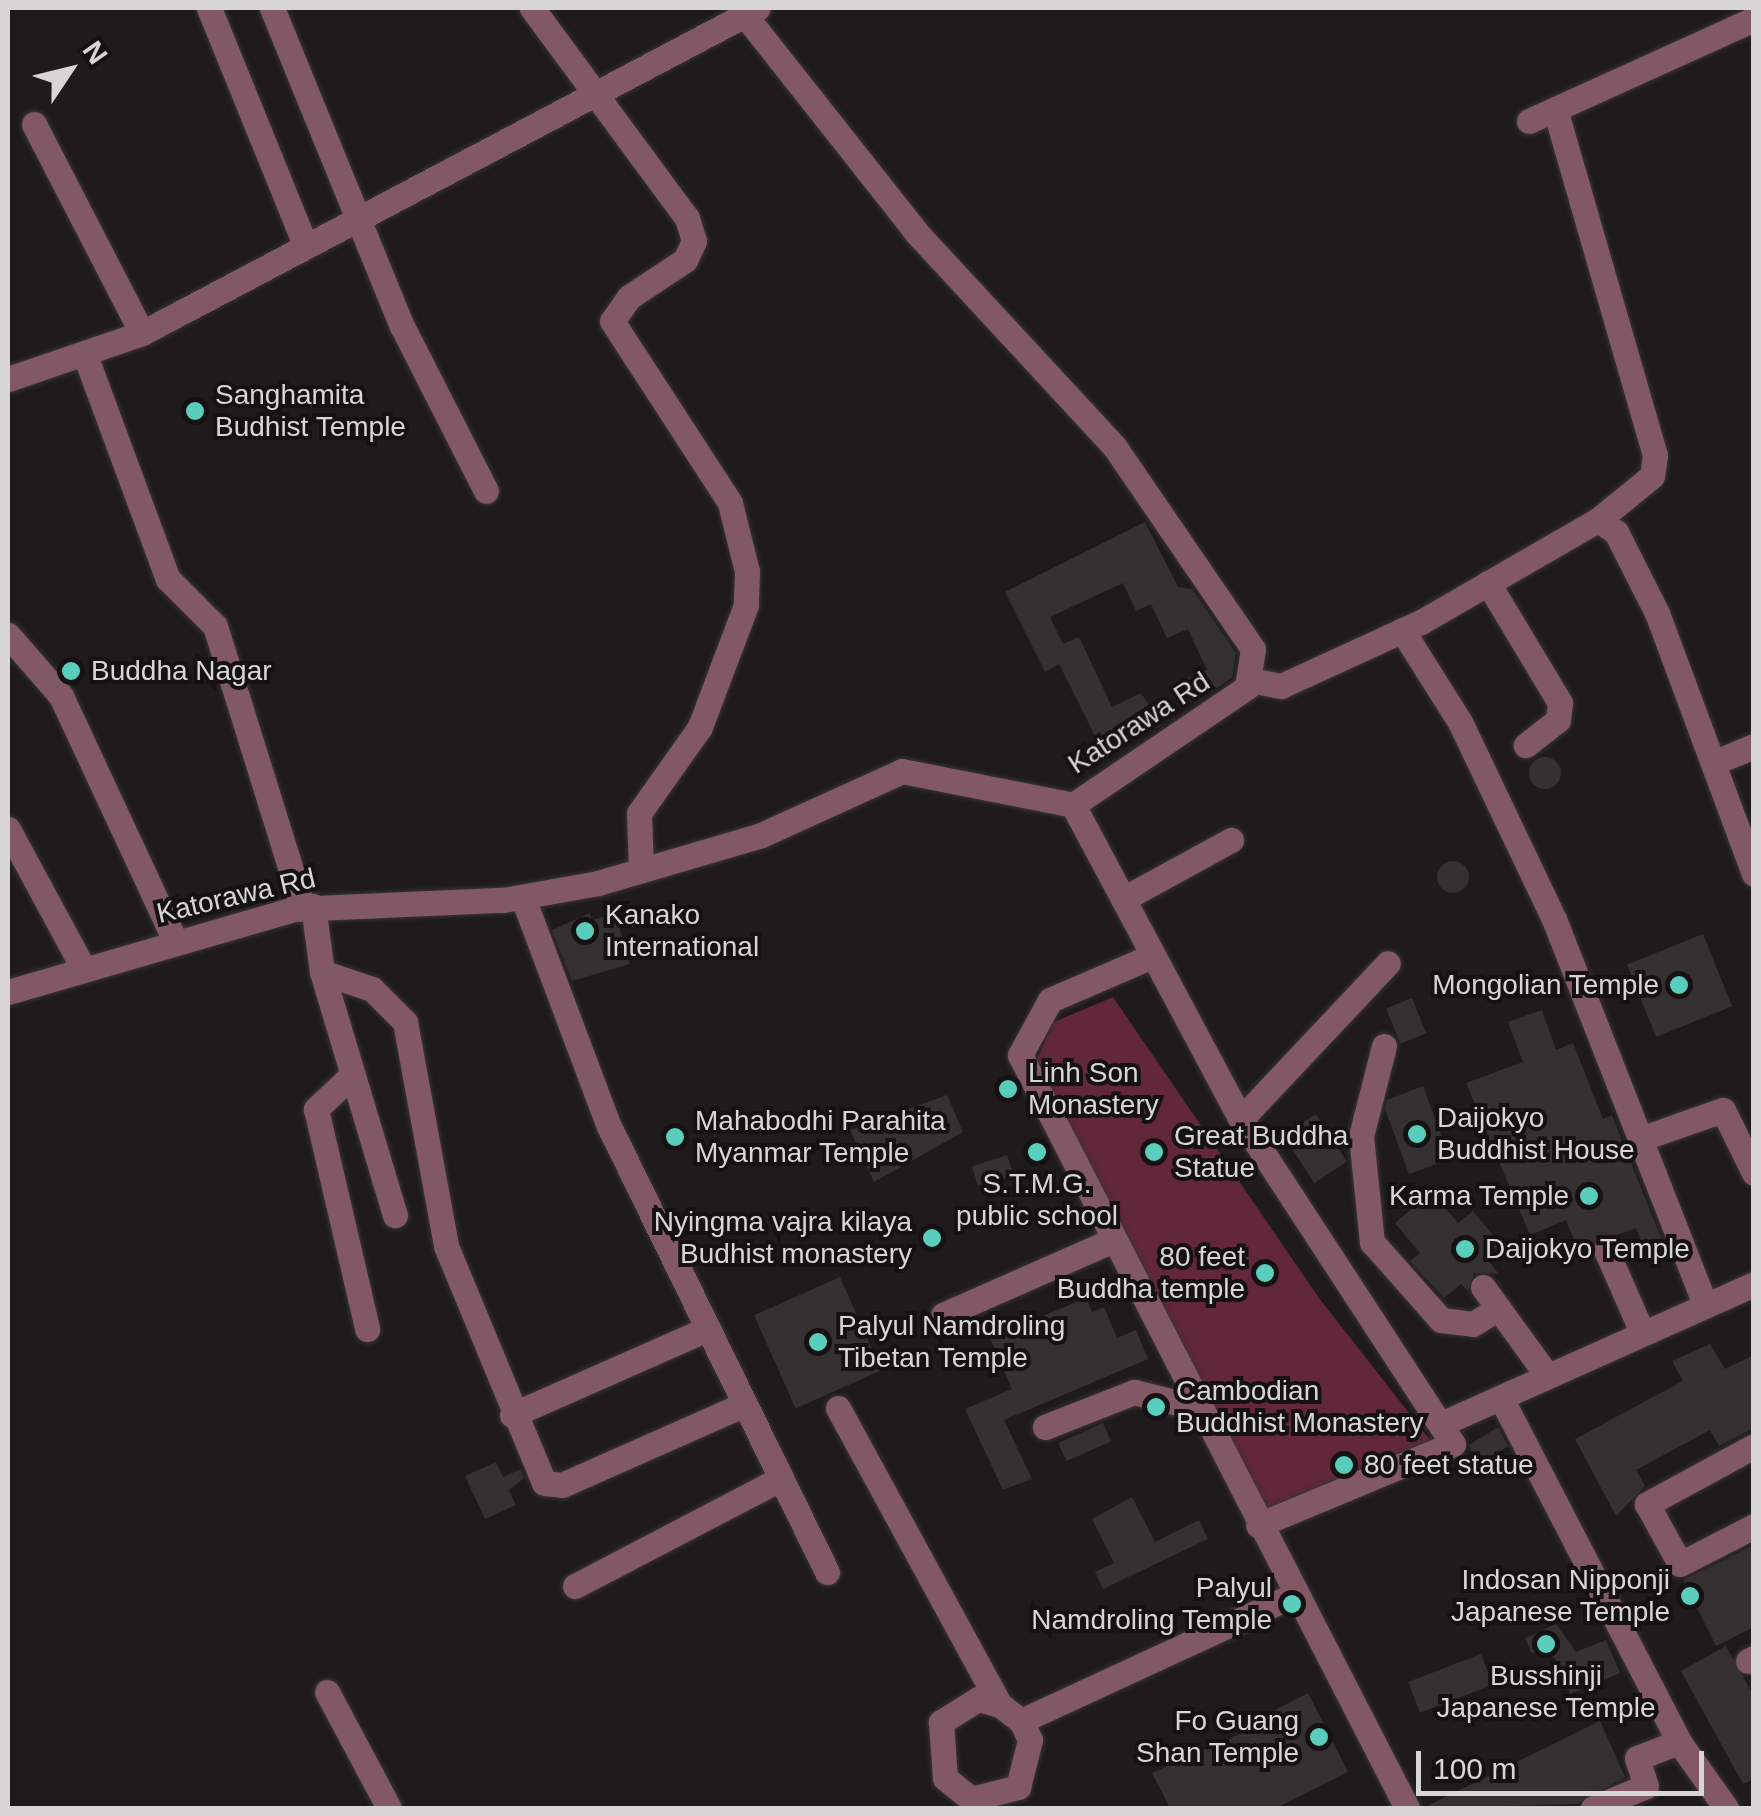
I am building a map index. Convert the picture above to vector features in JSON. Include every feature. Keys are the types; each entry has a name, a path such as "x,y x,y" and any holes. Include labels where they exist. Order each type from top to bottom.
{"street":[{"path":"209,8 304,242"},
{"path":"272,8 364,218 402,326 486,491"},
{"path":"532,8 687,218 694,241 686,260 628,297 612,321 730,503 747,571 746,605 700,727 639,813 641,870"},
{"path":"8,379 142,333 304,242 364,218 591,88 748,10"},
{"name":"Katorawa Rd","path":"8,992 82,966 308,907 523,898 641,870 758,836 902,771 1073,804 1250,680 1253,649 1114,446 917,233 748,10"},
{"path":"1528,121 1754,20"},
{"path":"1250,680 1280,686 1402,630 1598,520 1652,476 1655,456 1555,109"},
{"path":"34,124 142,333"},
{"path":"84,355 168,579 215,626 308,907 322,972 395,1215"},
{"path":"1598,520 1616,532 1656,613 1754,874"},
{"path":"1488,583 1560,703 1558,720 1526,745"},
{"path":"1402,630 1500,801 1705,1305"},
{"path":"8,635 61,696 175,941"},
{"path":"1712,763 1754,746"},
{"path":"1073,804 1242,1118 1453,1444 1258,1525"},
{"path":"8,829 82,966"},
{"path":"1126,898 1231,840"},
{"path":"523,898 600,1106 828,1572"},
{"path":"1152,956 1050,1000 1020,1055 1194,1407 1407,1808"},
{"path":"1242,1118 1388,963"},
{"path":"322,972 372,989 405,1022 446,1246 536,1474 552,1487 745,1404"},
{"path":"1384,1046 1361,1136 1372,1242 1441,1320 1473,1324 1489,1299 1546,1374"},
{"path":"352,1075 316,1108 367,1330"},
{"path":"1640,1139 1723,1110 1754,1173"},
{"path":"943,1316 1110,1241"},
{"path":"1606,1250 1642,1332"},
{"path":"1441,1424 1705,1305 1751,1292"},
{"path":"512,1415 707,1329"},
{"path":"1046,1428 1134,1392 1194,1407"},
{"path":"1502,1398 1678,1742 1726,1808"},
{"path":"838,1408 1000,1705 1021,1721 1030,1740 1018,1787 972,1798 946,1778 942,1722 956,1705 1000,1705"},
{"path":"1754,1446 1648,1504 1680,1564 1754,1526"},
{"path":"576,1586 782,1478"},
{"path":"1021,1721 1294,1595"},
{"path":"328,1692 389,1808"},
{"path":"1593,1808 1646,1786 1637,1758 1678,1742"}],"shaded area":[{"path":"1113,997 1319,1298 1434,1445 1261,1514 1037,1059 1054,1022"}],"building":[{"path":"1145,522 1178,587 1192,589 1236,653 1232,678 1195,703 1184,680 1207,670 1188,629 1167,638 1151,604 1136,611 1123,583 1050,617 1063,644 1079,637 1112,707 1141,693 1162,725 1104,754 1059,664 1045,672 1005,592"},
{"path":"1545,757 1556,762 1561,773 1556,784 1545,789 1534,784 1529,773 1534,762"},
{"path":"1453,861 1464,866 1469,877 1464,888 1453,893 1442,888 1437,877 1442,866"},
{"path":"590,913 592,920 615,913 630,964 572,981 552,930"},
{"name":"Mongolian Temple","path":"1703,934 1732,1006 1656,1037 1627,965"},
{"path":"1412,998 1426,1033 1400,1044 1386,1008"},
{"path":"1542,1010 1556,1050 1573,1043 1603,1119 1612,1115 1664,1245 1645,1251 1636,1228 1578,1250 1566,1220 1530,1235 1466,1083 1523,1062 1508,1022"},
{"name":"Daijokyo Buddhist House","path":"1423,1086 1450,1159 1409,1174 1385,1109 1387,1100"},
{"path":"947,1095 963,1132 874,1182 850,1130"},
{"path":"1316,1114 1347,1162 1314,1183 1283,1135"},
{"path":"1007,1155 1014,1176 979,1187 972,1166"},
{"path":"1432,1192 1458,1223 1473,1211 1500,1244 1485,1257 1499,1274 1474,1273 1468,1291 1461,1284 1444,1298 1410,1261 1420,1253 1395,1223"},
{"name":"Palyul Namdroling Tibetan Temple","path":"840,1277 881,1370 796,1408 754,1315"},
{"path":"1086,1298 1092,1312 1104,1307 1117,1338 1136,1330 1148,1359 1004,1420 1032,1479 1003,1490 965,1409 1012,1389 990,1338"},
{"path":"1710,1344 1725,1369 1754,1355 1754,1428 1719,1446 1710,1430 1636,1470 1645,1486 1616,1516 1575,1439 1683,1381 1672,1361"},
{"path":"1103,1423 1111,1441 1066,1461 1058,1443"},
{"path":"1498,1427 1508,1446 1475,1467 1469,1445"},
{"path":"496,1462 503,1477 521,1469 524,1478 509,1490 516,1505 485,1519 465,1476"},
{"path":"1132,1497 1155,1542 1199,1520 1208,1539 1103,1589 1095,1572 1114,1563 1092,1519"},
{"path":"1754,1545 1754,1627 1716,1646 1683,1580"},
{"path":"1556,1624 1576,1652 1606,1640 1620,1673 1570,1694 1555,1658 1531,1652 1525,1638"},
{"path":"1726,1646 1754,1696 1754,1779 1743,1784 1681,1671"},
{"path":"1481,1654 1493,1685 1420,1713 1408,1682"},
{"path":"1308,1693 1348,1772 1276,1808 1170,1808 1152,1773 1278,1717 1275,1710"},
{"path":"1600,1721 1625,1777 1577,1804 1423,1808"}],"place":[{"name":"Sanghamita Budhist Temple","path":"195,411"},
{"name":"Buddha Nagar","path":"71,671"},
{"name":"Kanako International","path":"585,931"},
{"name":"Mongolian Temple","path":"1679,985"},
{"name":"Linh Son Monastery","path":"1008,1089"},
{"name":"Daijokyo Buddhist House","path":"1417,1134"},
{"name":"Mahabodhi Parahita Myanmar Temple","path":"675,1137"},
{"name":"S.T.M.G. public school","path":"1037,1152"},
{"name":"Great Buddha Statue","path":"1154,1152"},
{"name":"Karma Temple","path":"1589,1196"},
{"name":"Nyingma vajra kilaya Budhist monastery","path":"932,1238"},
{"name":"Daijokyo Temple","path":"1465,1249"},
{"name":"80 feet Buddha temple","path":"1265,1273"},
{"name":"Palyul Namdroling Tibetan Temple","path":"818,1342"},
{"name":"Cambodian Buddhist Monastery","path":"1156,1407"},
{"name":"80 feet statue","path":"1344,1465"},
{"name":"Indosan Nipponji Japanese Temple","path":"1690,1596"},
{"name":"Palyul Namdroling Temple","path":"1292,1604"},
{"name":"Busshinji Japanese Temple","path":"1546,1644"},
{"name":"Fo Guang Shan Temple","path":"1319,1737"}]}
